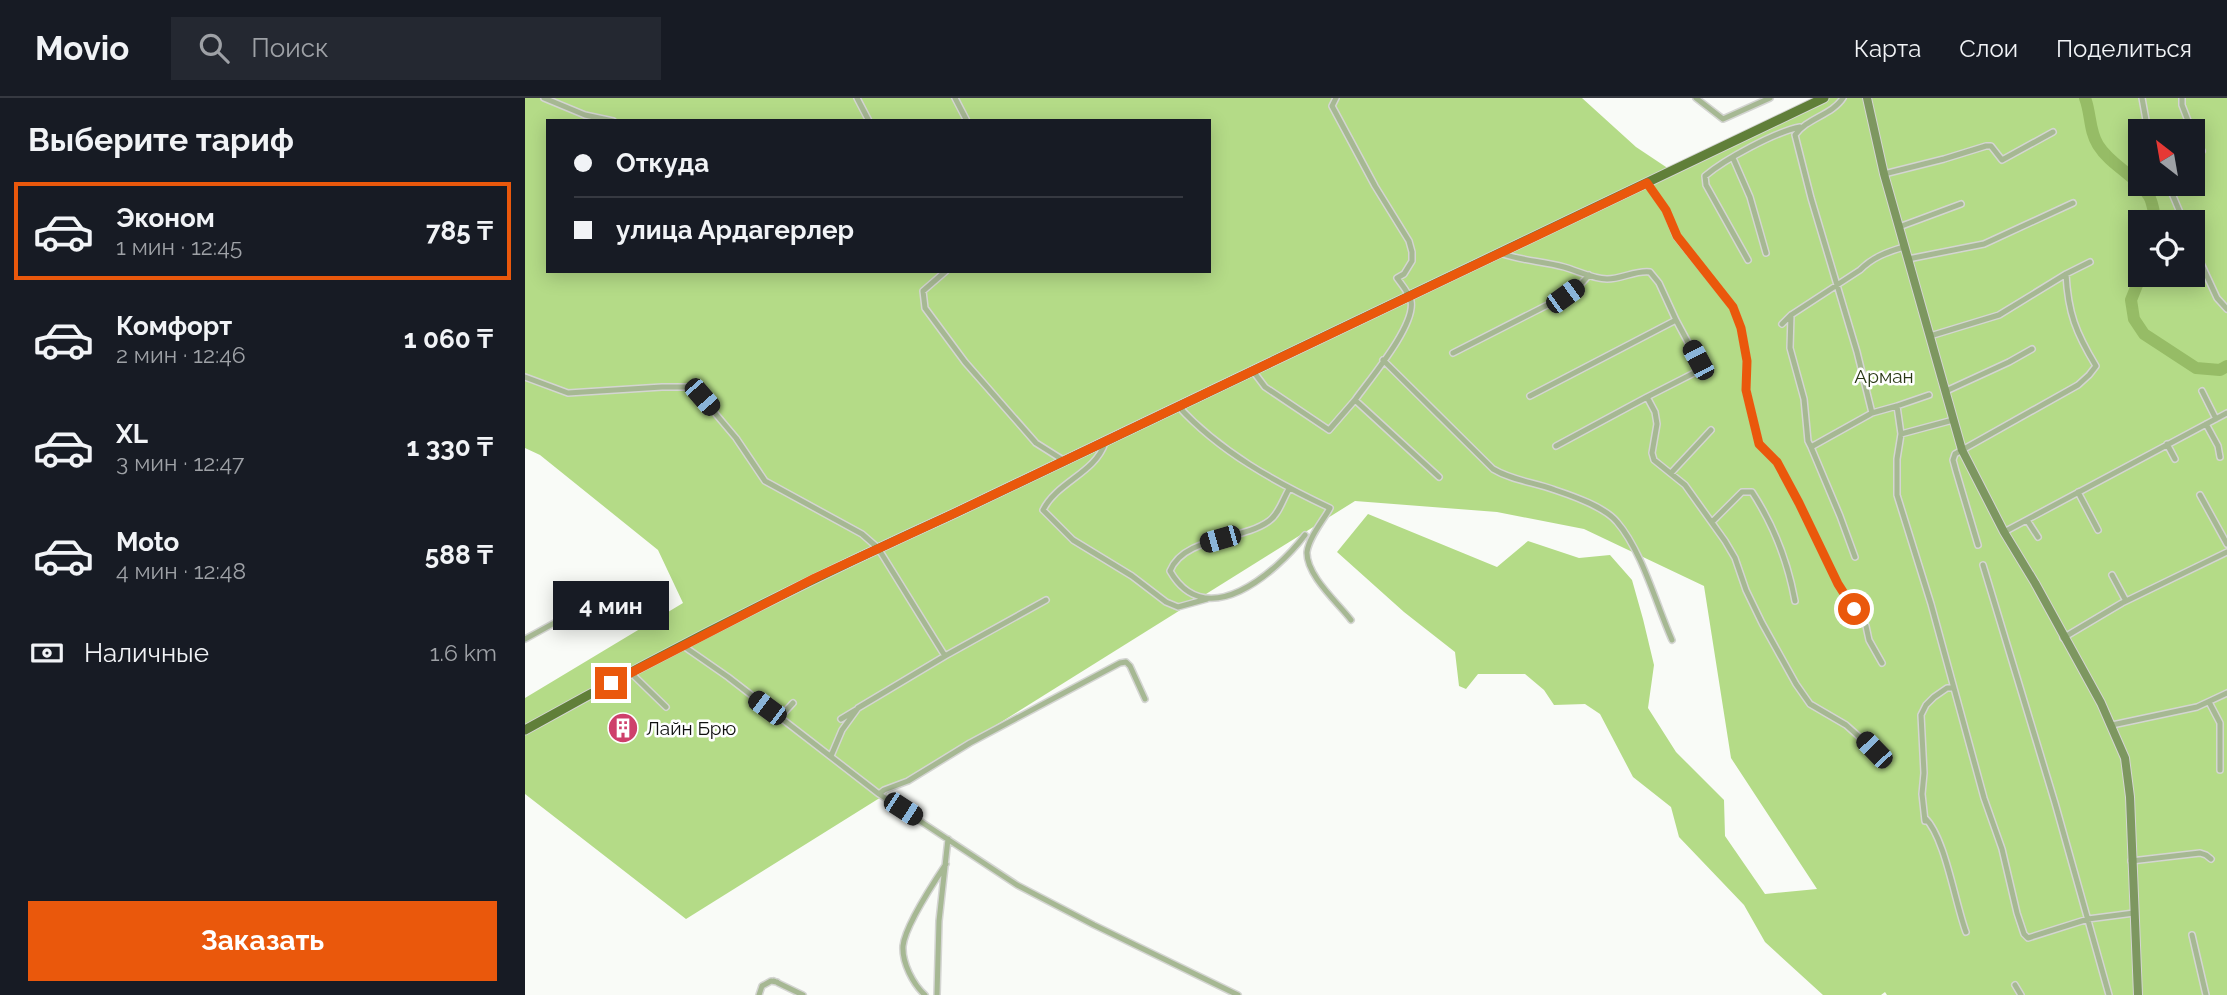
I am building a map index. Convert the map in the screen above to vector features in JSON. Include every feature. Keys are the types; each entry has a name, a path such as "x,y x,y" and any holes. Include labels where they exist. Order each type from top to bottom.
{"main road":[{"path":"525,730 682,645 878,548 1824,98"}],"street":[{"path":"544,98 585,115 604,119"},
{"path":"857,98 868,119"},
{"path":"955,98 966,119"},
{"path":"1253,371 1265,387 1329,430 1384,360 1410,318 1412,304 1397,278 1404,274 1412,261 1409,241 1375,186 1332,106 1336,98"},
{"path":"1696,98 1723,118 1770,98"},
{"path":"1748,260 1706,185 1705,176 1733,158 1790,129 1800,127 1834,107 1843,98"},
{"path":"1867,98 1884,174 1962,450 2004,532 2035,583 2112,725 2125,758 2130,797 2138,995"},
{"path":"2142,98 2146,119"},
{"path":"2182,98 2188,119"},
{"path":"1800,127 1795,135 1801,163 1838,284 1872,413"},
{"path":"1884,174 1986,146 1991,146 2002,159 2053,132"},
{"path":"1733,158 1750,197 1766,253"},
{"path":"1647,183 1666,210 1677,236 1733,307 1741,328 1747,361 1746,390 1759,444 1777,462 1838,584 1866,626 1869,640 1882,663"},
{"path":"1908,259 1984,244 2073,203"},
{"path":"1899,227 1961,204"},
{"path":"1782,324 1791,315 1860,270 1870,260 1882,253 1904,247"},
{"path":"1500,253 1516,260 1536,260 1611,279 1643,271 1650,272 1659,283 1698,360 1698,371 1556,446"},
{"path":"1930,336 1999,315 2090,262"},
{"path":"2205,272 2217,298 2227,309"},
{"path":"944,273 923,291 925,308 958,354 1021,428 1036,443 1063,460"},
{"path":"1978,545 1953,460 1955,454 2078,385 2096,366 2074,325 2069,309 2066,274"},
{"path":"1453,353 1565,296 1589,275"},
{"path":"1791,315 1790,348 1800,380 1811,447 1840,516 1854,558"},
{"path":"1530,397 1676,320"},
{"path":"1946,391 2032,349"},
{"path":"1384,360 1493,469 1515,480 1554,489 1596,506 1617,522 1637,556 1672,640"},
{"path":"525,377 568,393 693,387 736,438 765,481 862,534 878,548 945,656"},
{"path":"2202,391 2216,419"},
{"path":"1811,447 1872,413 1929,395"},
{"path":"1647,397 1655,412 1657,424 1652,453 1654,460 1685,485 1735,558 1746,590 1768,634 1807,701 1846,725 1874,750"},
{"path":"1355,400 1439,477"},
{"path":"1178,406 1221,445 1289,489 1330,509 1307,552 1311,570 1351,620"},
{"path":"1897,406 1901,434 1897,459 1897,495 2002,849 2024,934 2028,938 2088,919 2134,912"},
{"path":"2004,532 2227,413"},
{"path":"1901,434 1953,420"},
{"path":"2206,424 2218,446 2220,457"},
{"path":"1671,473 1711,430"},
{"path":"1106,440 1103,451 1089,467 1047,501 1043,510 1073,540 1132,576 1166,602 1178,607 1207,599"},
{"path":"2167,444 2175,459"},
{"path":"1289,489 1276,515 1269,521 1258,527 1200,544 1173,562 1170,571 1177,583 1190,592 1216,600 1257,582 1292,552 1305,536"},
{"path":"1712,522 1742,492 1752,492 1783,553 1795,601"},
{"path":"2078,492 2098,530"},
{"path":"2200,495 2227,544"},
{"path":"2027,520 2038,537"},
{"path":"2063,638 2126,601 2227,552"},
{"path":"1983,565 2109,995"},
{"path":"2112,575 2126,601"},
{"path":"525,639 600,598"},
{"path":"841,719 945,656 1046,600"},
{"path":"682,645 729,677 879,794 1017,885 1238,995"},
{"path":"879,794 908,781 969,743 1120,663 1126,662 1130,666 1145,699"},
{"path":"630,672 666,707"},
{"path":"1953,688 1947,688 1934,697 1921,715 1924,773 1922,794 1925,819 1935,833 1949,870 1951,887 1966,932"},
{"path":"2112,725 2197,707 2227,693"},
{"path":"2209,702 2220,723 2220,770"},
{"path":"779,717 793,703"},
{"path":"831,756 842,730 858,708"},
{"path":"937,995 939,921 948,839"},
{"path":"2131,860 2200,853 2210,859"},
{"path":"925,995 910,974 904,960 903,944 930,888 947,863"},
{"path":"2192,935 2206,995"},
{"path":"759,995 762,986 771,981 803,995"},
{"path":"2015,985 2021,995"}],"green space":[{"name":"Арман","path":"525,98 1582,98 1636,147 1672,171 1824,98 2227,98 2227,995 1887,995 1885,992 1881,995 1823,995 1765,942 1744,905 1679,837 1671,807 1633,777 1600,714 1585,704 1554,705 1544,690 1525,674 1478,674 1466,689 1459,686 1455,652 1404,612 1337,552 1368,514 1497,567 1528,541 1579,558 1610,555 1632,580 1643,619 1654,665 1648,708 1676,752 1724,800 1725,836 1765,894 1817,889 1731,758 1704,586 1584,529 1497,512 1355,501 686,919 525,794 525,698 683,603 658,550 540,455 525,448"}],"waterway":[{"path":"2085,98 2098,145 2144,189 2153,210"},
{"path":"2136,287 2131,300 2134,319 2144,334 2196,368 2220,370 2227,366"}],"place":[{"name":"Лайн Брю","path":"623,728"}],"route":[{"path":"611,683 815,578 1647,183 1666,210 1677,236 1733,307 1741,328 1747,361 1746,390 1759,444 1777,462 1838,584 1854,609"}]}
